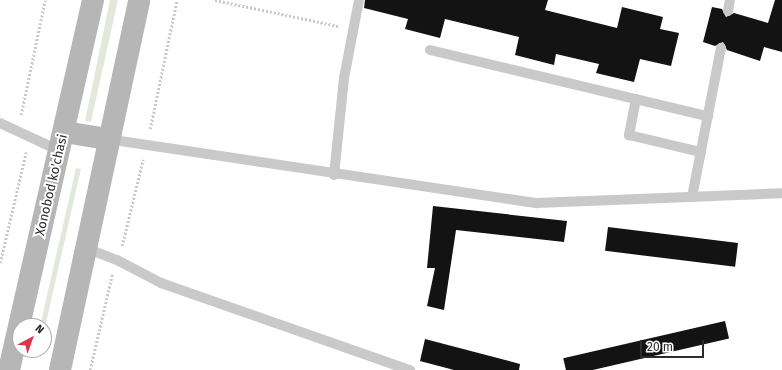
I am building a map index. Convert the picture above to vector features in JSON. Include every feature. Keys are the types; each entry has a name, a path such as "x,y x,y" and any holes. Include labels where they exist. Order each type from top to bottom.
{"street":[{"name":"Xonobod ko'chasi","path":"9,370 63,142 93,0"},
{"path":"60,370 88,249 107,139 139,0"},
{"path":"63,142 107,139"}],"lane":[{"path":"334,175 353,29 359,0"},
{"path":"728,11 730,0"},
{"path":"692,197 721,48"},
{"path":"430,50 708,116"},
{"path":"636,99 629,135 701,152"},
{"path":"0,123 63,142"},
{"path":"107,139 147,144 334,175 537,203 782,193"},
{"path":"88,249 117,260 161,283 410,370"}],"path":[{"path":"90,370 147,144 177,0"},
{"path":"215,0 353,29"}],"green space":[{"path":"110,0 118,0 91,122 85,121"},
{"path":"76,168 81,169 47,318 42,318"}],"building":[{"path":"365,0 548,0 545,10 617,28 622,7 663,17 660,29 679,33 671,66 640,59 634,82 596,73 599,64 556,54 554,65 515,55 519,37 445,19 440,38 405,29 408,19 364,8"},
{"path":"775,0 782,0 782,52 764,47 760,61 727,50 723,42 715,46 703,42 712,7 722,9 726,17 734,13 768,23"},
{"path":"433,206 567,221 564,242 456,230 444,310 427,306 435,268 427,268"},
{"path":"608,227 738,243 735,267 605,251"},
{"path":"725,321 729,339 593,370 566,370 563,358"},
{"path":"425,339 520,364 519,370 454,370 420,361"}]}
